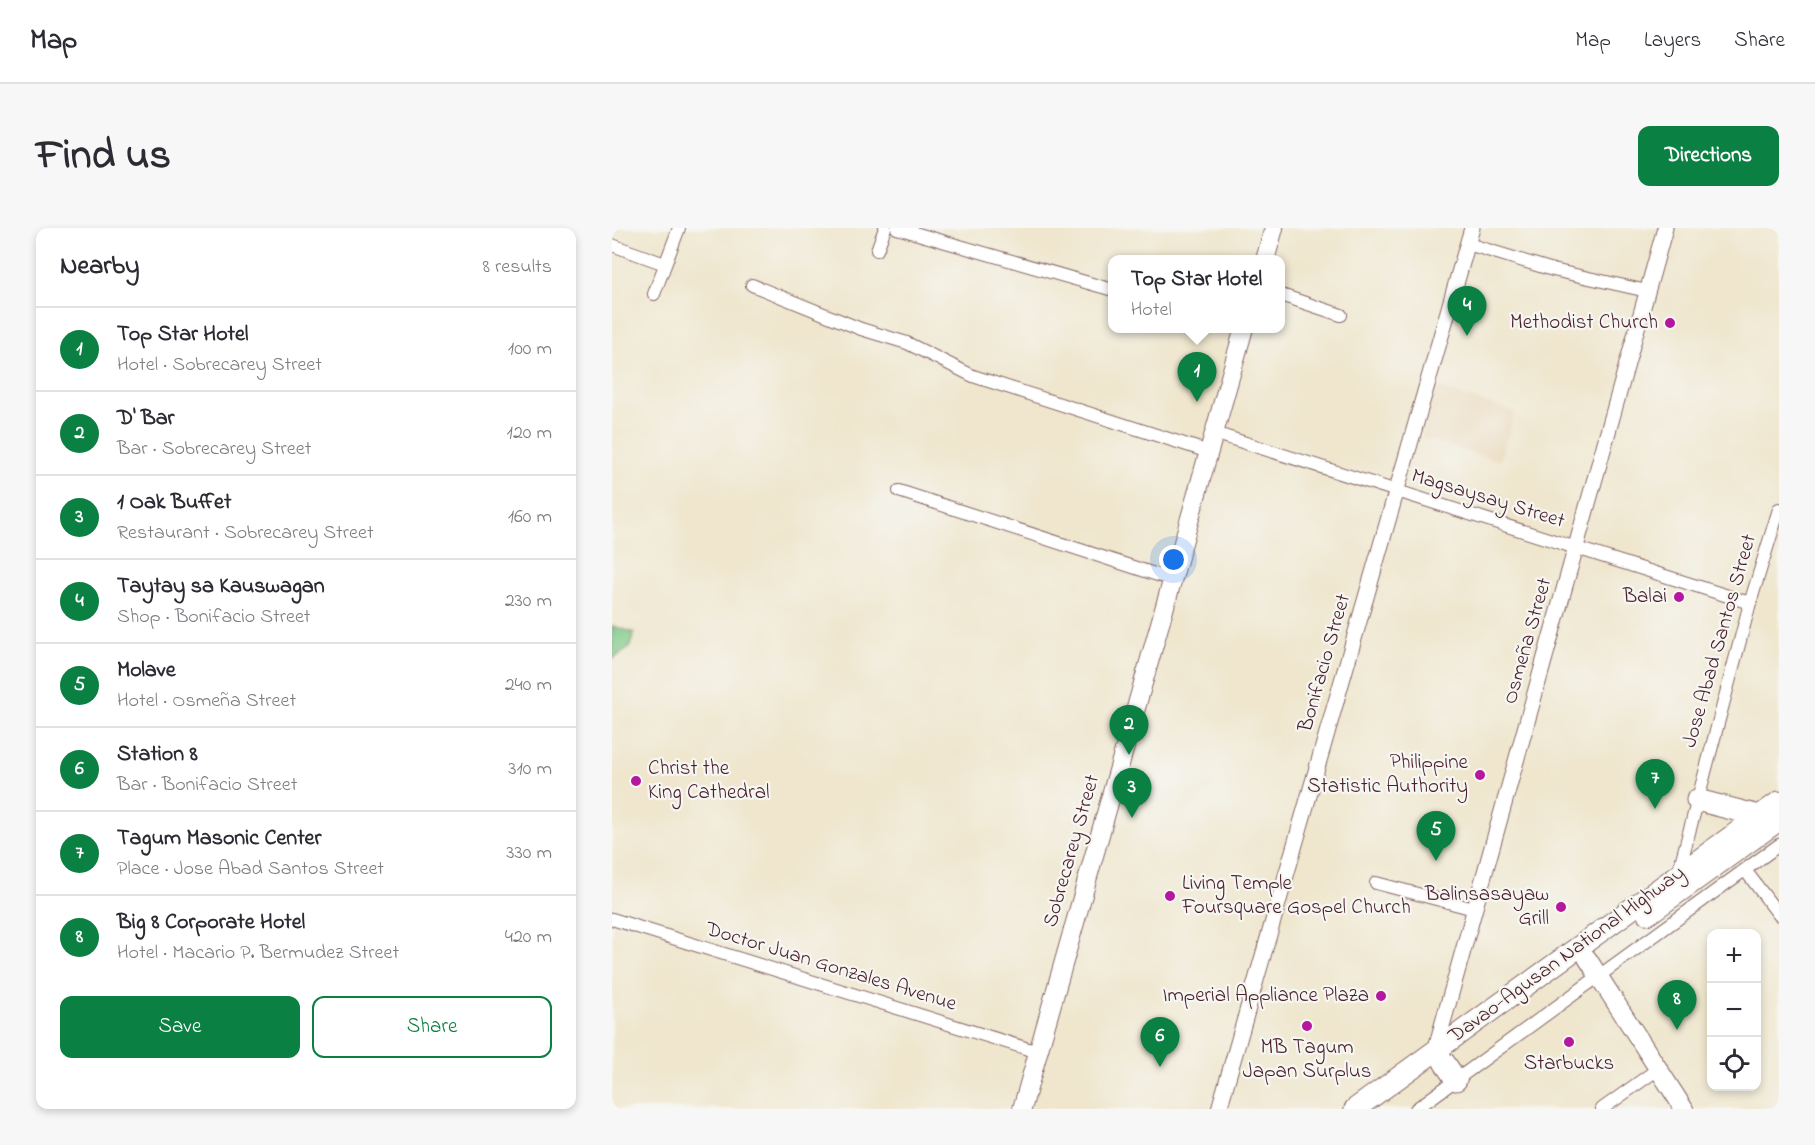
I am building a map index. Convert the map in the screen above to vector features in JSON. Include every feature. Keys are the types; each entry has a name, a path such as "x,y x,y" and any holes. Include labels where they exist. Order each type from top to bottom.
{"highway":[{"path":"1698,800 1769,818"},
{"name":"Davao-Agusan National Highway","path":"1379,1109 1439,1057 1769,818 1779,802"},
{"name":"Davao-Agusan National Highway","path":"1355,1109 1439,1057 1587,957 1682,881"},
{"path":"1439,1057 1456,1080"}],"main road":[{"path":"1266,255 1274,228"},
{"name":"Sobrecarey Street","path":"1022,1109 1243,333"},
{"path":"1587,957 1684,1109"}],"street":[{"path":"654,294 679,228"},
{"path":"877,250 885,228"},
{"path":"897,228 1108,289"},
{"name":"Osmeña Street","path":"1439,1057 1474,909 1665,228"},
{"path":"1470,232 1553,270 1647,291"},
{"name":"Bonifacio Street","path":"1219,1109 1470,232"},
{"path":"612,245 665,264"},
{"path":"752,285 861,329 907,343 973,376 1209,452"},
{"path":"1285,296 1341,315"},
{"name":"Magsaysay Street","path":"1214,433 1750,603"},
{"path":"899,491 1173,580"},
{"name":"Jose Abad Santos Street","path":"1682,881 1698,800 1750,603 1776,531 1779,509"},
{"path":"1416,1109 1779,845"},
{"path":"1745,870 1779,915"},
{"path":"1376,883 1474,909"},
{"name":"Doctor Juan Gonzales Avenue","path":"612,920 1038,1052"},
{"path":"1602,1109 1658,1069"}],"shaded area":[{"path":"1435,387 1515,412 1500,461 1422,438"}],"green space":[{"path":"612,626 634,633 629,648 612,659"}],"place":[{"name":"Methodist Church","path":"1670,323"},
{"name":"Taytay sa Kauswagan","path":"1467,336"},
{"name":"Top Star Hotel","path":"1197,402"},
{"name":"Balai","path":"1679,597"},
{"name":"D' Bar","path":"1129,755"},
{"name":"Philippine Statistic Authority","path":"1480,775"},
{"name":"Christ the King Cathedral","path":"636,781"},
{"name":"Tagum Masonic Center","path":"1655,809"},
{"name":"1 Oak Buffet","path":"1132,818"},
{"name":"Molave","path":"1436,861"},
{"name":"Living Temple Foursquare Gospel Church","path":"1170,896"},
{"name":"Balinsasayaw Grill","path":"1561,907"},
{"name":"Imperial Appliance Plaza","path":"1381,996"},
{"name":"MB Tagum Japan Surplus","path":"1307,1026"},
{"name":"Big 8 Corporate Hotel","path":"1677,1030"},
{"name":"Starbucks","path":"1569,1042"},
{"name":"Station 8","path":"1160,1067"}]}
